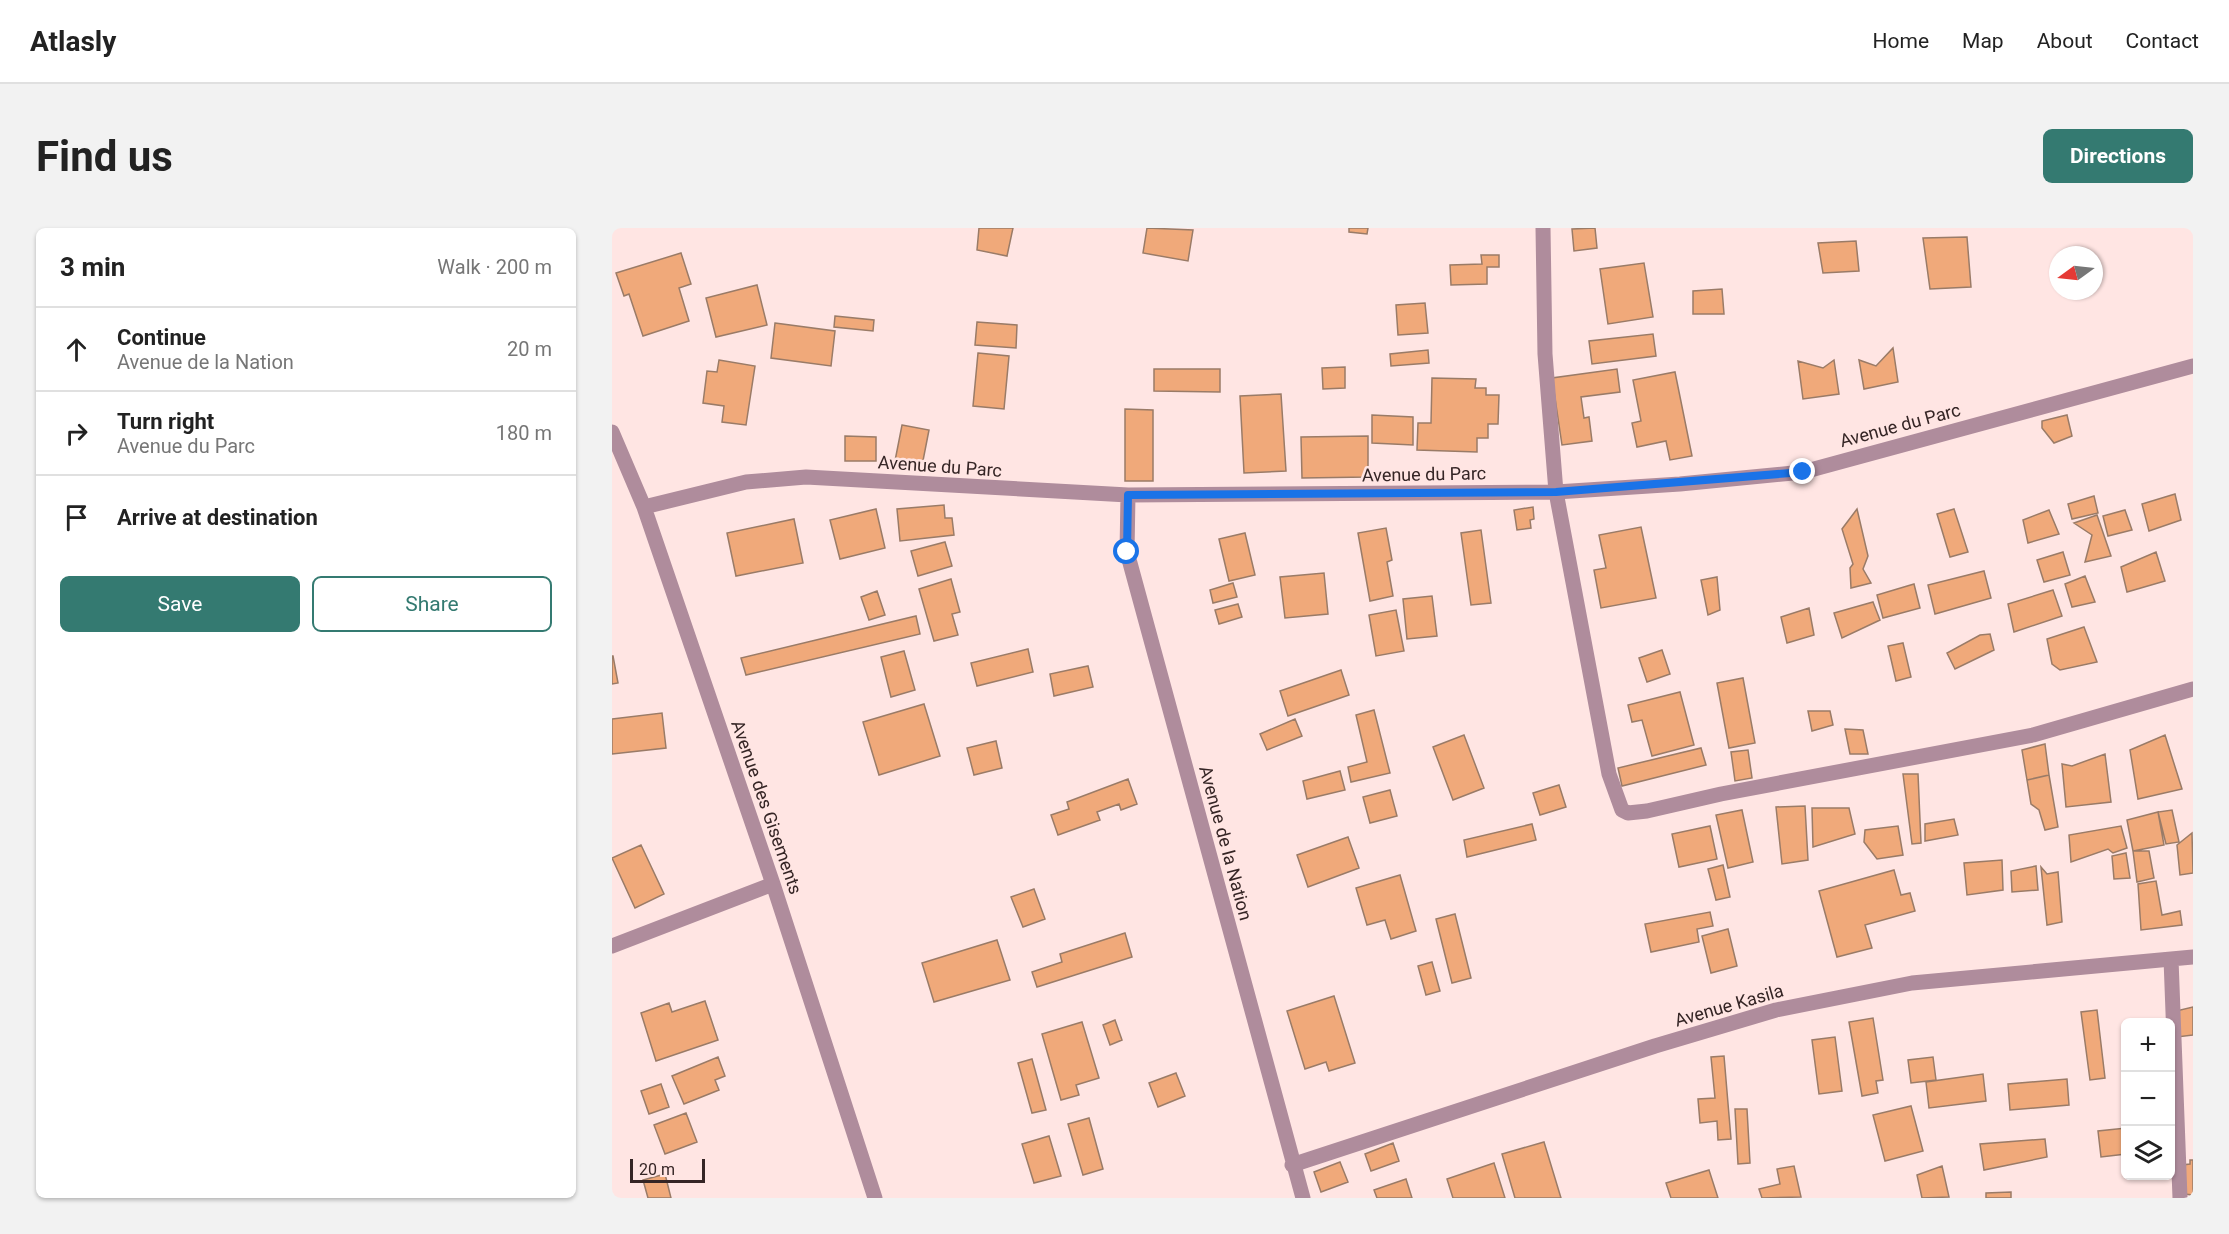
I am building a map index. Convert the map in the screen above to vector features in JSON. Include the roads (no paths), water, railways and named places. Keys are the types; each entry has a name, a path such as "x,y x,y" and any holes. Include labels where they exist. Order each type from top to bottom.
{"street":[{"path":"1544,228 1545,354 1556,492 1609,774 1617,804 1628,813 2033,735 2193,689"},
{"name":"Avenue du Parc","path":"644,507 746,482 806,477 1128,495 1556,492 1803,472 2193,366"},
{"name":"Avenue des Gisements","path":"612,432 644,507 773,884 875,1198"},
{"name":"Avenue de la Nation","path":"1128,495 1127,552 1292,1165 1303,1198"},
{"path":"612,946 773,884"},
{"name":"Avenue Kasila","path":"1292,1165 1655,1046 1776,1010 1912,984 2193,957"},
{"path":"2171,959 2180,1198"}]}
